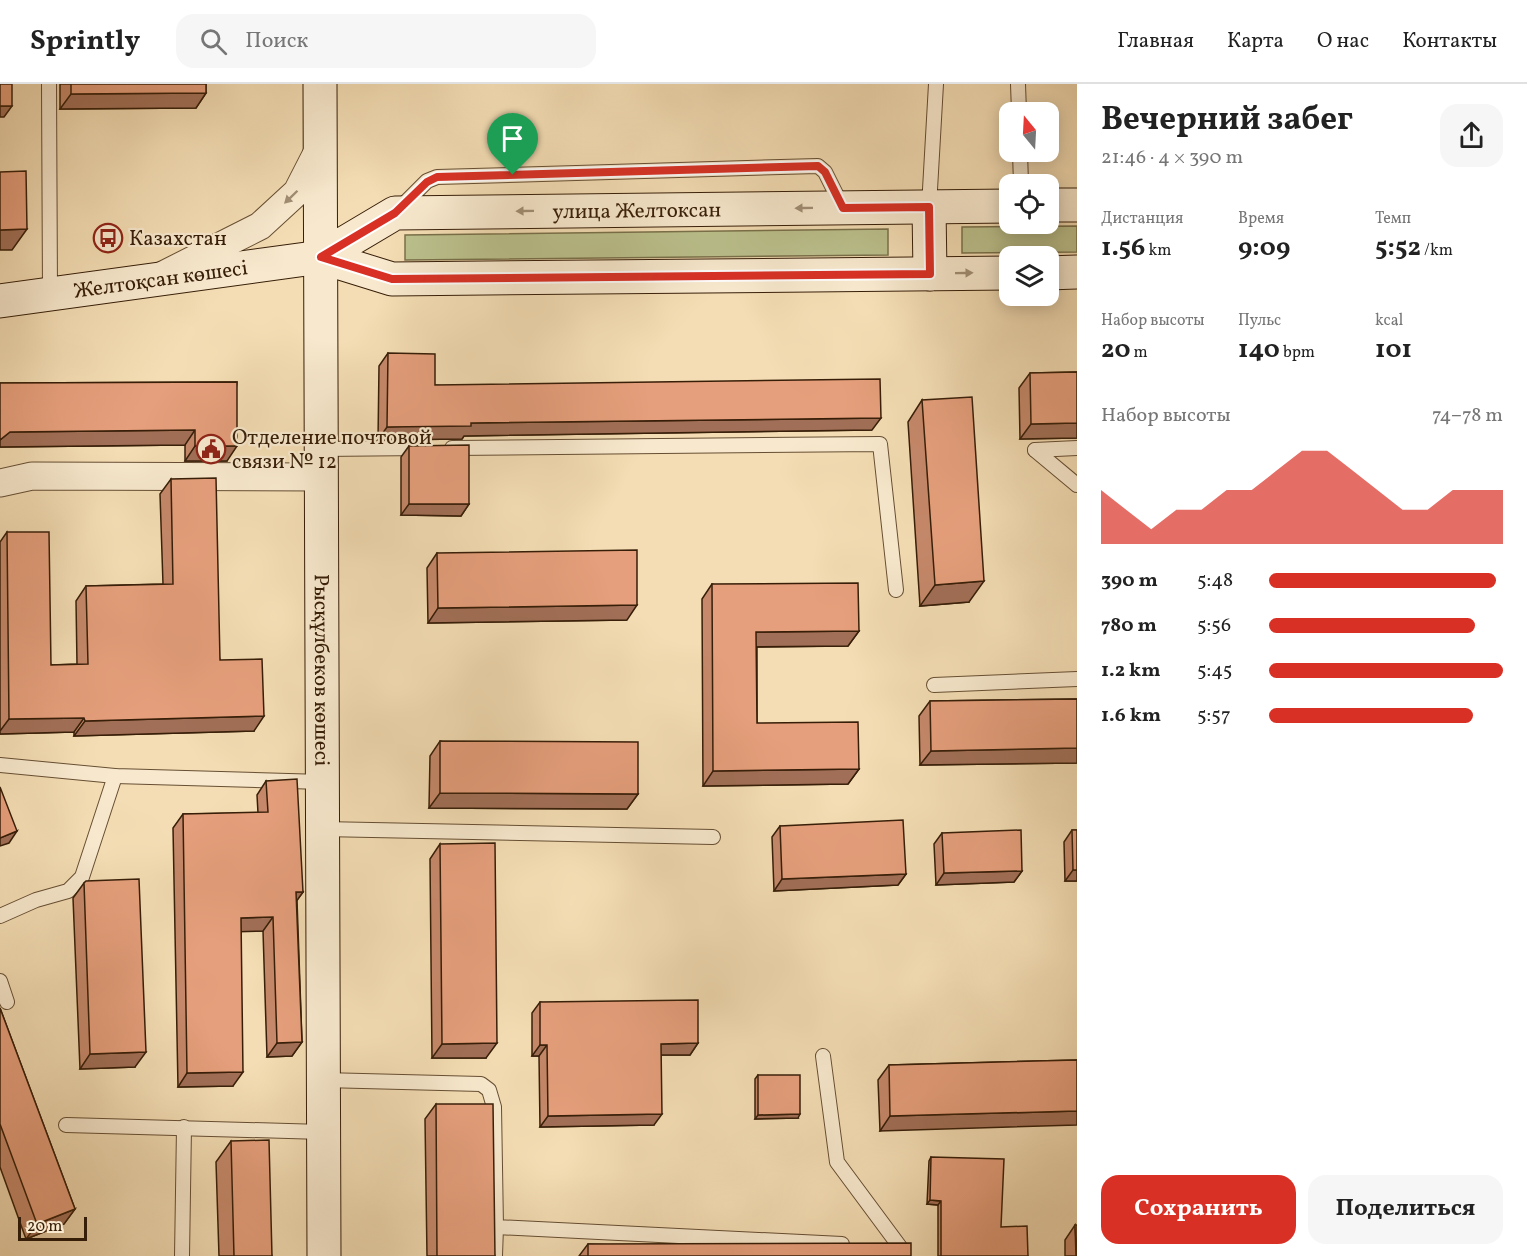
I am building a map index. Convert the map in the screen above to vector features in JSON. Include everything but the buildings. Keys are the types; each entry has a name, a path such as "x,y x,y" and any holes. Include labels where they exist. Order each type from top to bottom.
{"main road":[{"name":"Рысқұлбеков көшесі","path":"320,84 324,1256"},
{"path":"1059,205 1077,205"},
{"name":"улица Желтоксан","path":"321,257 395,213 999,206"},
{"path":"929,207 930,274"},
{"name":"Желтоқсан көшесі","path":"0,301 321,257"},
{"path":"321,257 392,279 999,273"},
{"path":"1059,273 1077,272"}],"street":[{"path":"153,280 260,226 297,192 320,147"},
{"path":"0,483 32,476 321,463"}],"lane":[{"path":"49,84 50,294"},
{"path":"929,207 936,84"},
{"path":"1018,84 1019,102"},
{"path":"321,463 880,444 896,590"},
{"path":"1077,448 1035,450 1077,484"},
{"path":"934,684 1077,679"},
{"path":"0,765 115,776 323,782"},
{"path":"0,916 36,900 68,891 82,877 115,776"},
{"path":"322,829 713,837"},
{"path":"0,981 6,1002"},
{"path":"823,1056 837,1162 900,1251"},
{"path":"323,1080 481,1084 489,1090 494,1107 495,1256"},
{"path":"66,1125 323,1132"},
{"path":"182,1256 184,1127"},
{"path":"496,1227 852,1245"},
{"path":"876,1246 900,1251"}],"green space":[{"path":"1059,226 1077,226 1077,252 1059,252 1059,246 999,246 999,253 962,253 962,227 999,227 999,234 1059,234"},
{"path":"888,229 888,255 405,260 405,235"}],"place":[{"name":"Казахстан","path":"108,238"},
{"name":"Отделение почтовой связи № 12","path":"211,449"}],"route":[{"path":"818,166 825,172 843,208 929,207 930,274 392,279 321,257 395,213 427,182 437,177 513,175 818,166"}]}
